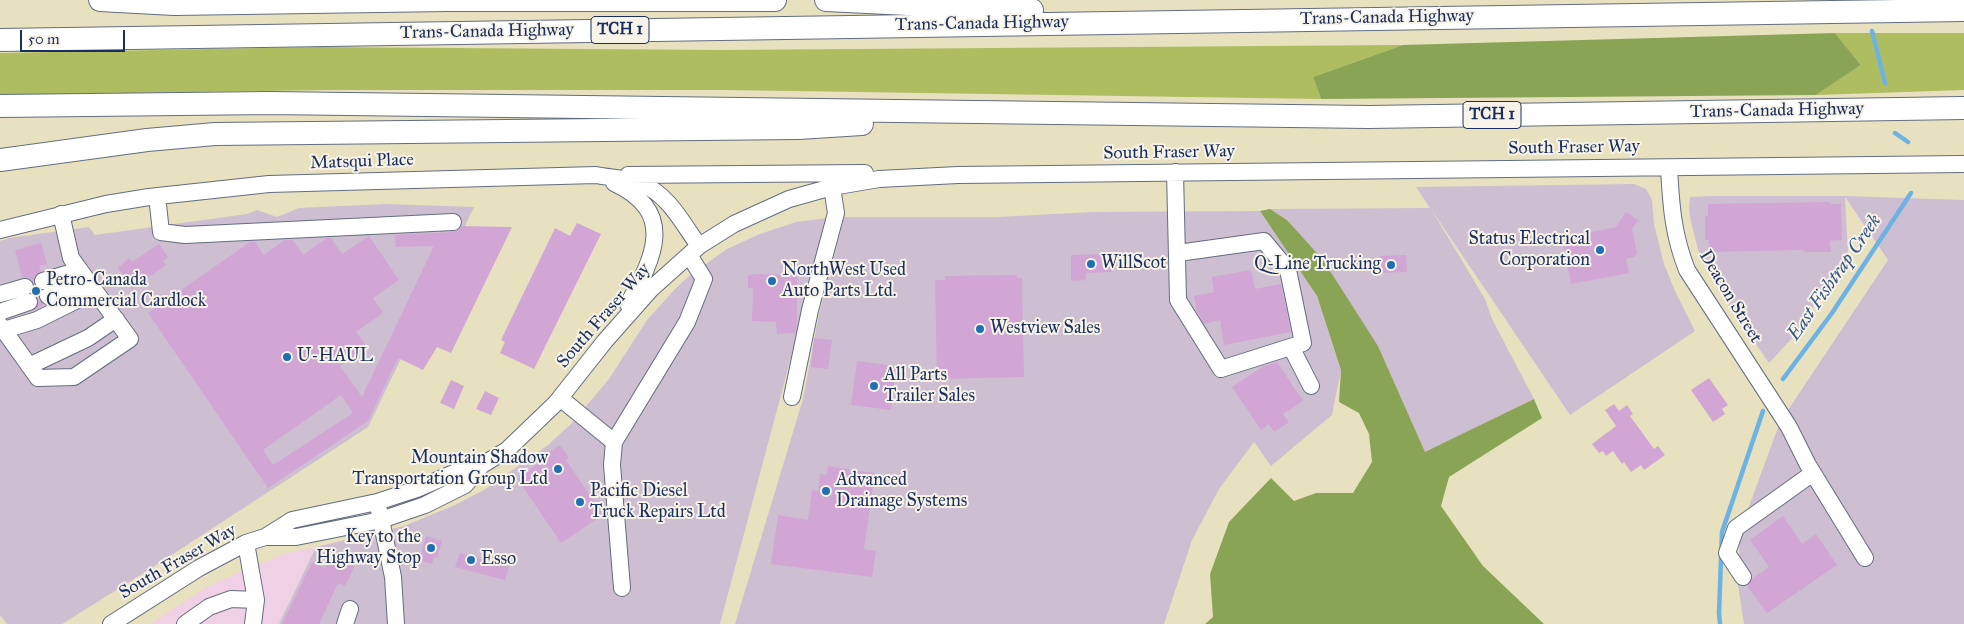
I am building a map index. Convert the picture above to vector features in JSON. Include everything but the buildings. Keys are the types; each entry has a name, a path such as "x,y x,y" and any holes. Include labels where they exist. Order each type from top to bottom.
{"highway":[{"path":"100,0 174,4 448,0"},
{"path":"452,0 775,0"},
{"path":"826,0 1240,20"},
{"name":"Trans-Canada Highway","path":"0,40 1964,10"},
{"name":"Trans-Canada Highway","path":"0,106 270,103 1369,117 1964,108"},
{"path":"0,160 147,140 215,134 798,128 1020,113"}],"street":[{"name":"South Fraser Way","path":"111,624 199,568 266,536 292,520 377,502 417,489 456,472 482,465 506,450 532,427 560,398 605,341 651,289 694,251 751,215 790,199 832,187 879,179 958,175 1964,164"},
{"name":"Deacon Street","path":"1669,168 1672,220 1677,242 1687,270 1789,427 1813,473 1865,558"},
{"path":"1175,172 1178,300 1222,369 1303,343 1288,270 1264,241 1178,253"},
{"path":"596,175 884,173 958,175"},
{"path":"596,175 631,191 640,198 650,215 656,235 653,251 638,286 605,341"},
{"name":"Matsqui Place","path":"0,230 106,204 157,196 269,184 596,175 641,183 658,192 670,206 694,251 704,279 690,313 614,442"},
{"path":"792,397 810,310 836,213 832,187"},
{"path":"157,196 160,232 185,235 453,222"},
{"path":"61,214 71,258 88,281 116,319 130,339 74,377 38,378 2,328 37,320 88,281"},
{"path":"46,289 88,281"},
{"path":"0,294 27,294 0,312"},
{"path":"29,366 88,338 116,319"},
{"path":"1290,347 1311,386"},
{"path":"560,398 614,442 612,465 622,588"},
{"name":"South Fraser Way","path":"266,536 296,537 381,520 425,505 466,486 482,465"},
{"path":"1743,577 1727,553 1736,528 1813,473"},
{"path":"377,502 393,577 396,624"},
{"path":"246,544 256,600 253,624"},
{"path":"185,624 210,608 230,600 256,600"}],"shaded area":[{"path":"1634,184 1646,189 1652,200 1654,224 1664,264 1695,331 1570,415 1431,209 1485,299 1492,319 1534,399 1425,453 1378,346 1287,220 1270,209 1430,208 1416,187"},
{"path":"1845,196 1964,200 1964,624 1744,624 1738,585 1740,531 1780,422 1888,260 1845,197 1848,252 1795,335 1769,363 1723,296 1698,250 1690,217 1690,197"},
{"path":"386,204 474,207 368,427 62,624 7,624 0,615 0,241 9,238 89,227 95,235 247,214 257,210 277,217 299,208"},
{"path":"1260,211 1317,296 1341,370 1332,415 1271,466 1254,442 1219,489 1192,540 1164,624 735,624 803,399 819,314 844,217 998,217 1093,212"},
{"path":"828,218 720,624 279,624 316,547 404,526 455,505 484,490 548,445 571,424 609,379 647,320 688,277 727,249 760,234 796,222"},
{"path":"316,547 279,624 151,624 208,586 287,553"}],"green space":[{"path":"1835,33 1964,33 1964,90 1816,95 1861,65"},
{"path":"1835,33 1861,65 1816,95 1321,99 1313,77 1403,45"},
{"path":"1403,45 1313,77 1321,99 725,90 327,90 0,95 0,53 318,47 721,50"},
{"path":"1270,209 1287,220 1323,260 1378,346 1425,452 1534,399 1542,418 1449,477 1441,506 1483,566 1544,624 1205,624 1213,617 1210,574 1229,522 1271,478 1294,501 1316,493 1353,493 1372,462 1369,434 1359,413 1339,402 1341,370 1317,296 1260,211"}],"waterway":[{"name":"East Fishtrap Creek","path":"1872,31 1885,83"},
{"name":"East Fishtrap Creek","path":"1895,133 1908,142"},
{"name":"East Fishtrap Creek","path":"1783,379 1832,313 1911,193"},
{"name":"East Fishtrap Creek","path":"1720,624 1722,532 1763,411"}],"place":[{"name":"Status Electrical Corporation","path":"1600,250"},
{"name":"WillScot","path":"1091,264"},
{"name":"Q-Line Trucking","path":"1391,265"},
{"name":"NorthWest Used Auto Parts Ltd.","path":"772,281"},
{"name":"Petro-Canada Commercial Cardlock","path":"36,291"},
{"name":"Westview Sales","path":"980,329"},
{"name":"U-HAUL","path":"287,357"},
{"name":"All Parts Trailer Sales","path":"874,386"},
{"name":"Mountain Shadow Transportation Group Ltd","path":"558,469"},
{"name":"Advanced Drainage Systems","path":"826,491"},
{"name":"Pacific Diesel Truck Repairs Ltd","path":"580,502"},
{"name":"Key to the Highway Stop","path":"431,548"},
{"name":"Esso","path":"471,560"}]}
